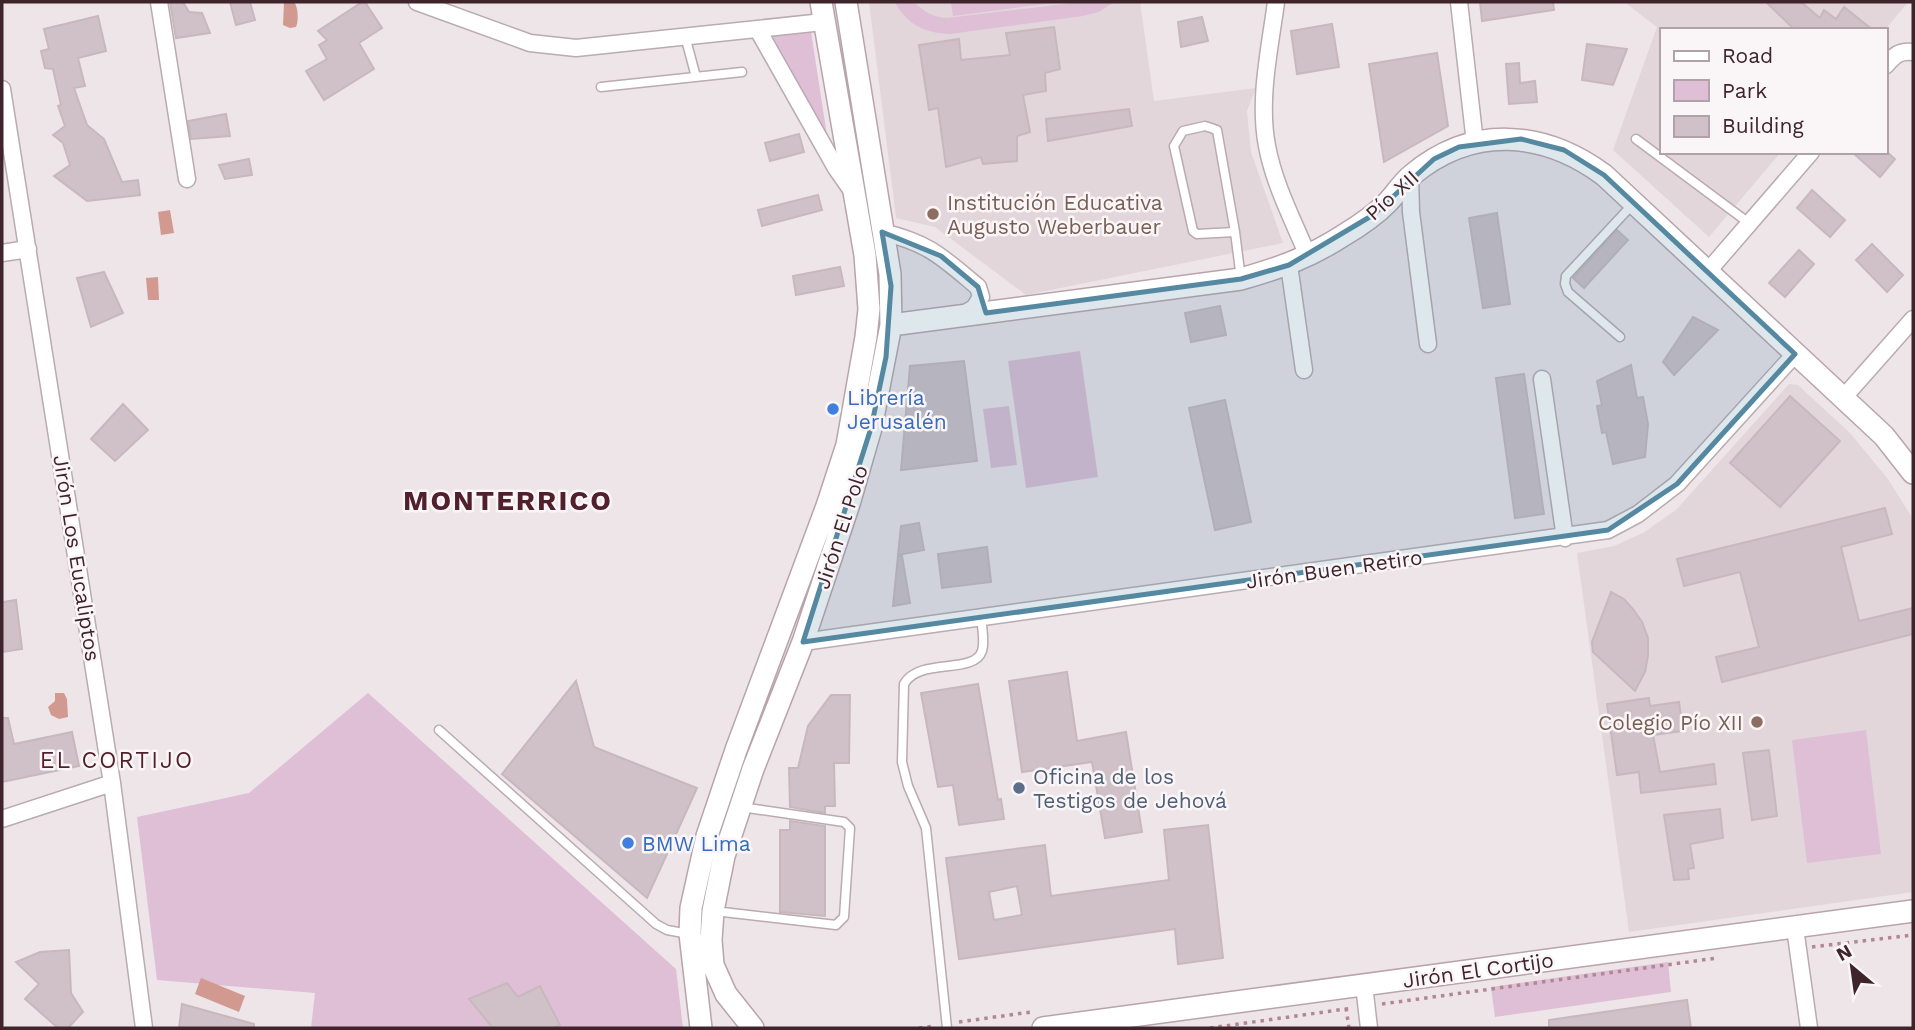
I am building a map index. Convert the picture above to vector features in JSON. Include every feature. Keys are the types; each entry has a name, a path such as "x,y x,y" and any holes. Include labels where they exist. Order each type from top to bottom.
{"main road":[{"name":"Jirón El Polo","path":"753,1028 726,993 713,965 713,911 724,856 753,769 803,642 872,428 891,325 891,286 846,2"},
{"path":"854,2 856,72"},
{"name":"Jirón El Polo","path":"701,1028 690,934 691,908 706,836 847,445 869,309 865,255 822,12"},
{"name":"Pío XII","path":"891,325 1241,279 1298,261 1345,235 1373,215 1410,176 1434,159 1475,143 1504,138 1521,139 1564,150 1604,175 1709,270 1794,354 1844,397 1884,436 1913,473"},
{"name":"Jirón El Cortijo","path":"1043,1028 1113,1024 1365,996 1796,938 1913,911"},
{"path":"696,995 713,1028"}],"street":[{"path":"159,2 187,179"},
{"path":"417,2 530,43 576,48 758,30 822,12"},
{"path":"1276,2 1265,84 1265,137 1298,261 1304,370"},
{"path":"1459,2 1475,143"},
{"path":"758,30 836,169 855,195"},
{"path":"1887,64 1895,55 1908,51"},
{"name":"Jirón Los Eucaliptos","path":"2,89 112,783 145,1028"},
{"path":"1709,270 1809,154"},
{"path":"1410,176 1411,212 1428,344"},
{"path":"882,232 909,238 933,249 978,287 981,297 974,309 960,317"},
{"path":"2,253 29,249"},
{"path":"1844,397 1913,319"},
{"name":"Jirón Buen Retiro","path":"803,642 1608,530 1638,514 1677,484 1794,354"},
{"path":"1542,379 1565,538"},
{"path":"2,819 112,783"},
{"path":"1796,938 1809,1028"},
{"path":"1365,996 1369,1028"}],"lane":[{"path":"685,36 696,77"},
{"path":"601,87 742,72"},
{"path":"1236,232 1197,234 1193,231 1174,146 1183,131 1205,126 1217,130 1236,232 1241,279"},
{"path":"1636,138 1749,223"},
{"path":"1620,337 1568,292 1565,284 1566,276 1634,203"},
{"path":"947,1028 926,828 908,786 902,762 904,684 916,671 970,662 978,657 983,650 981,617"},
{"path":"439,730 656,924 667,930 690,934"},
{"path":"713,911 836,925 844,917 850,828 844,822 741,807"}],"path":[{"path":"1796,938 1913,935"},
{"path":"1210,1028 1346,1009 1365,996 1724,957"},
{"path":"1346,1009 1349,1028"}],"highlighted area":[{"path":"1521,139 1564,150 1604,175 1795,354 1677,484 1608,530 803,642 871,428 886,357 891,286 882,232 941,256 978,287 986,313 1241,279 1289,265 1373,215 1434,159 1459,147"}],"shaded area":[{"path":"284,2 295,4 298,17 296,27 283,25"},
{"path":"869,2 1140,2 1154,101 1256,88 1247,111 1251,152 1283,243 1026,295 935,227 896,218"},
{"path":"1624,2 1908,2 1887,28 1660,28 1660,154 1779,154 1709,237 1613,150 1657,27"},
{"path":"170,210 174,233 161,235 158,212"},
{"path":"158,277 159,300 148,300 146,278"},
{"name":"Colegio Pío XII","path":"1789,384 1798,385 1850,433 1888,479 1913,519 1913,892 1629,932 1577,553 1614,546 1643,533 1676,510"},
{"path":"55,693 64,693 68,717 59,719 51,715 48,707 55,701"},
{"path":"201,978 245,996 239,1012 195,994"}],"green space":[{"path":"895,2 914,2 929,13 947,18 1082,2 1114,2 1099,12 1083,16 950,34 925,30 911,22"},
{"path":"951,2 1059,2 953,16"},
{"path":"811,32 828,142 770,36"},
{"path":"1080,351 1098,477 1026,488 1008,361"},
{"path":"1009,406 1017,465 991,468 983,409"},
{"path":"368,693 676,969 683,1028 311,1028 315,993 157,980 137,817 249,793"},
{"path":"1866,730 1881,854 1807,863 1792,740"},
{"path":"1668,962 1671,992 1495,1017 1491,987"}],"building":[{"path":"170,2 183,2 189,12 202,13 210,33 176,38"},
{"path":"230,2 250,2 255,20 236,25"},
{"path":"365,2 382,28 359,43 374,69 324,100 306,71 327,59 319,45 327,40 318,31"},
{"path":"1480,2 1553,2 1554,10 1482,21"},
{"path":"1766,2 1801,2 1820,18 1824,10 1836,19 1844,7 1870,28 1793,28"},
{"path":"98,16 106,51 78,58 85,86 74,88 87,125 104,139 122,182 138,180 140,195 87,201 54,176 70,165 63,143 53,135 65,126 58,106 61,105 53,69 45,68 41,51 49,49 44,29"},
{"path":"1202,17 1208,41 1181,47 1178,22"},
{"path":"1332,24 1339,67 1297,74 1291,31"},
{"path":"1054,27 1060,69 1045,73 1046,91 1023,95 1030,132 1017,136 1017,161 983,164 981,157 946,167 938,108 929,110 919,45 959,39 961,60 1010,55 1006,33"},
{"path":"1587,44 1627,49 1613,85 1582,80"},
{"path":"1437,53 1448,126 1384,162 1369,64"},
{"path":"1519,63 1520,83 1535,81 1537,102 1509,104 1506,64"},
{"path":"1129,109 1132,126 1048,141 1046,119"},
{"path":"226,114 230,136 191,139 188,121"},
{"path":"799,134 804,152 770,161 765,143"},
{"path":"1887,152 1895,159 1880,177 1854,154"},
{"path":"249,159 252,175 225,179 219,165"},
{"path":"1812,190 1845,220 1830,237 1797,208"},
{"path":"818,195 822,210 762,226 758,210"},
{"path":"1497,213 1510,304 1483,308 1469,218"},
{"path":"1617,230 1628,240 1584,288 1573,278"},
{"path":"1872,244 1903,275 1887,292 1856,260"},
{"path":"1799,250 1814,264 1785,297 1769,283"},
{"path":"840,267 844,286 796,295 793,276"},
{"path":"104,272 123,313 91,327 77,278"},
{"path":"1220,306 1226,335 1191,342 1185,313"},
{"path":"1693,317 1718,330 1674,375 1663,362"},
{"path":"964,361 977,461 901,470 910,366"},
{"path":"1631,365 1637,398 1643,397 1648,424 1645,457 1613,464 1606,432 1602,433 1597,406 1602,405 1597,381"},
{"path":"1524,374 1544,514 1515,518 1496,378"},
{"path":"1790,396 1840,441 1780,507 1730,463"},
{"path":"1225,400 1251,522 1215,530 1189,408"},
{"path":"123,404 148,430 115,461 91,439"},
{"path":"1885,508 1892,534 1841,547 1859,621 1913,608 1913,634 1722,682 1716,657 1759,647 1740,572 1684,586 1677,559"},
{"path":"919,523 924,550 898,555 901,526"},
{"path":"987,547 991,582 942,588 938,554"},
{"path":"898,556 902,556 910,603 893,606"},
{"path":"1611,592 1624,599 1633,609 1648,638 1645,672 1635,691 1593,652 1592,642"},
{"path":"16,600 22,649 2,652 2,602"},
{"path":"1067,672 1077,741 1126,732 1142,832 1105,838 1092,762 1022,772 1009,681"},
{"name":"BMW Lima","path":"576,681 594,747 697,788 647,898 502,774"},
{"path":"978,684 998,800 1001,799 1004,819 959,825 953,785 938,787 921,693"},
{"path":"831,695 850,695 849,763 834,763 835,806 825,806 825,813 790,807 789,768 798,768 808,726"},
{"path":"1649,698 1650,706 1679,702 1683,731 1653,735 1660,772 1714,764 1716,784 1641,793 1639,772 1617,775 1607,704"},
{"path":"2,718 8,718 14,744 72,732 79,766 2,782"},
{"path":"1769,750 1777,816 1752,820 1743,753"},
{"path":"1720,809 1723,838 1690,844 1694,868 1688,869 1689,879 1674,880 1664,815"},
{"path":"790,821 825,826 825,916 780,912 780,830 790,830"},
{"path":"1208,825 1223,958 1178,964 1175,929 959,959 946,858 1045,845 1051,896 1169,880 1164,830","holes":["1017,886 1022,915 994,920 989,892"]},
{"path":"69,950 71,993 83,1012 68,1028 58,1028 25,999 39,984 16,962 40,952"},
{"path":"507,983 518,997 540,986 560,1025 553,1028 493,1028 469,999"},
{"path":"1687,1000 1691,1028 1549,1028 1549,1020"},
{"path":"182,1004 254,1024 254,1028 179,1028"}],"place":[{"name":"Institución Educativa Augusto Weberbauer","path":"933,214"},
{"name":"Librería Jerusalén","path":"833,409"},
{"name":"Colegio Pío XII","path":"1757,722"},
{"name":"Oficina de los Testigos de Jehová","path":"1019,788"},
{"name":"BMW Lima","path":"628,843"}],"district":[{"name":"MONTERRICO","path":"508,500"},
{"name":"EL CORTIJO","path":"117,760"}]}
